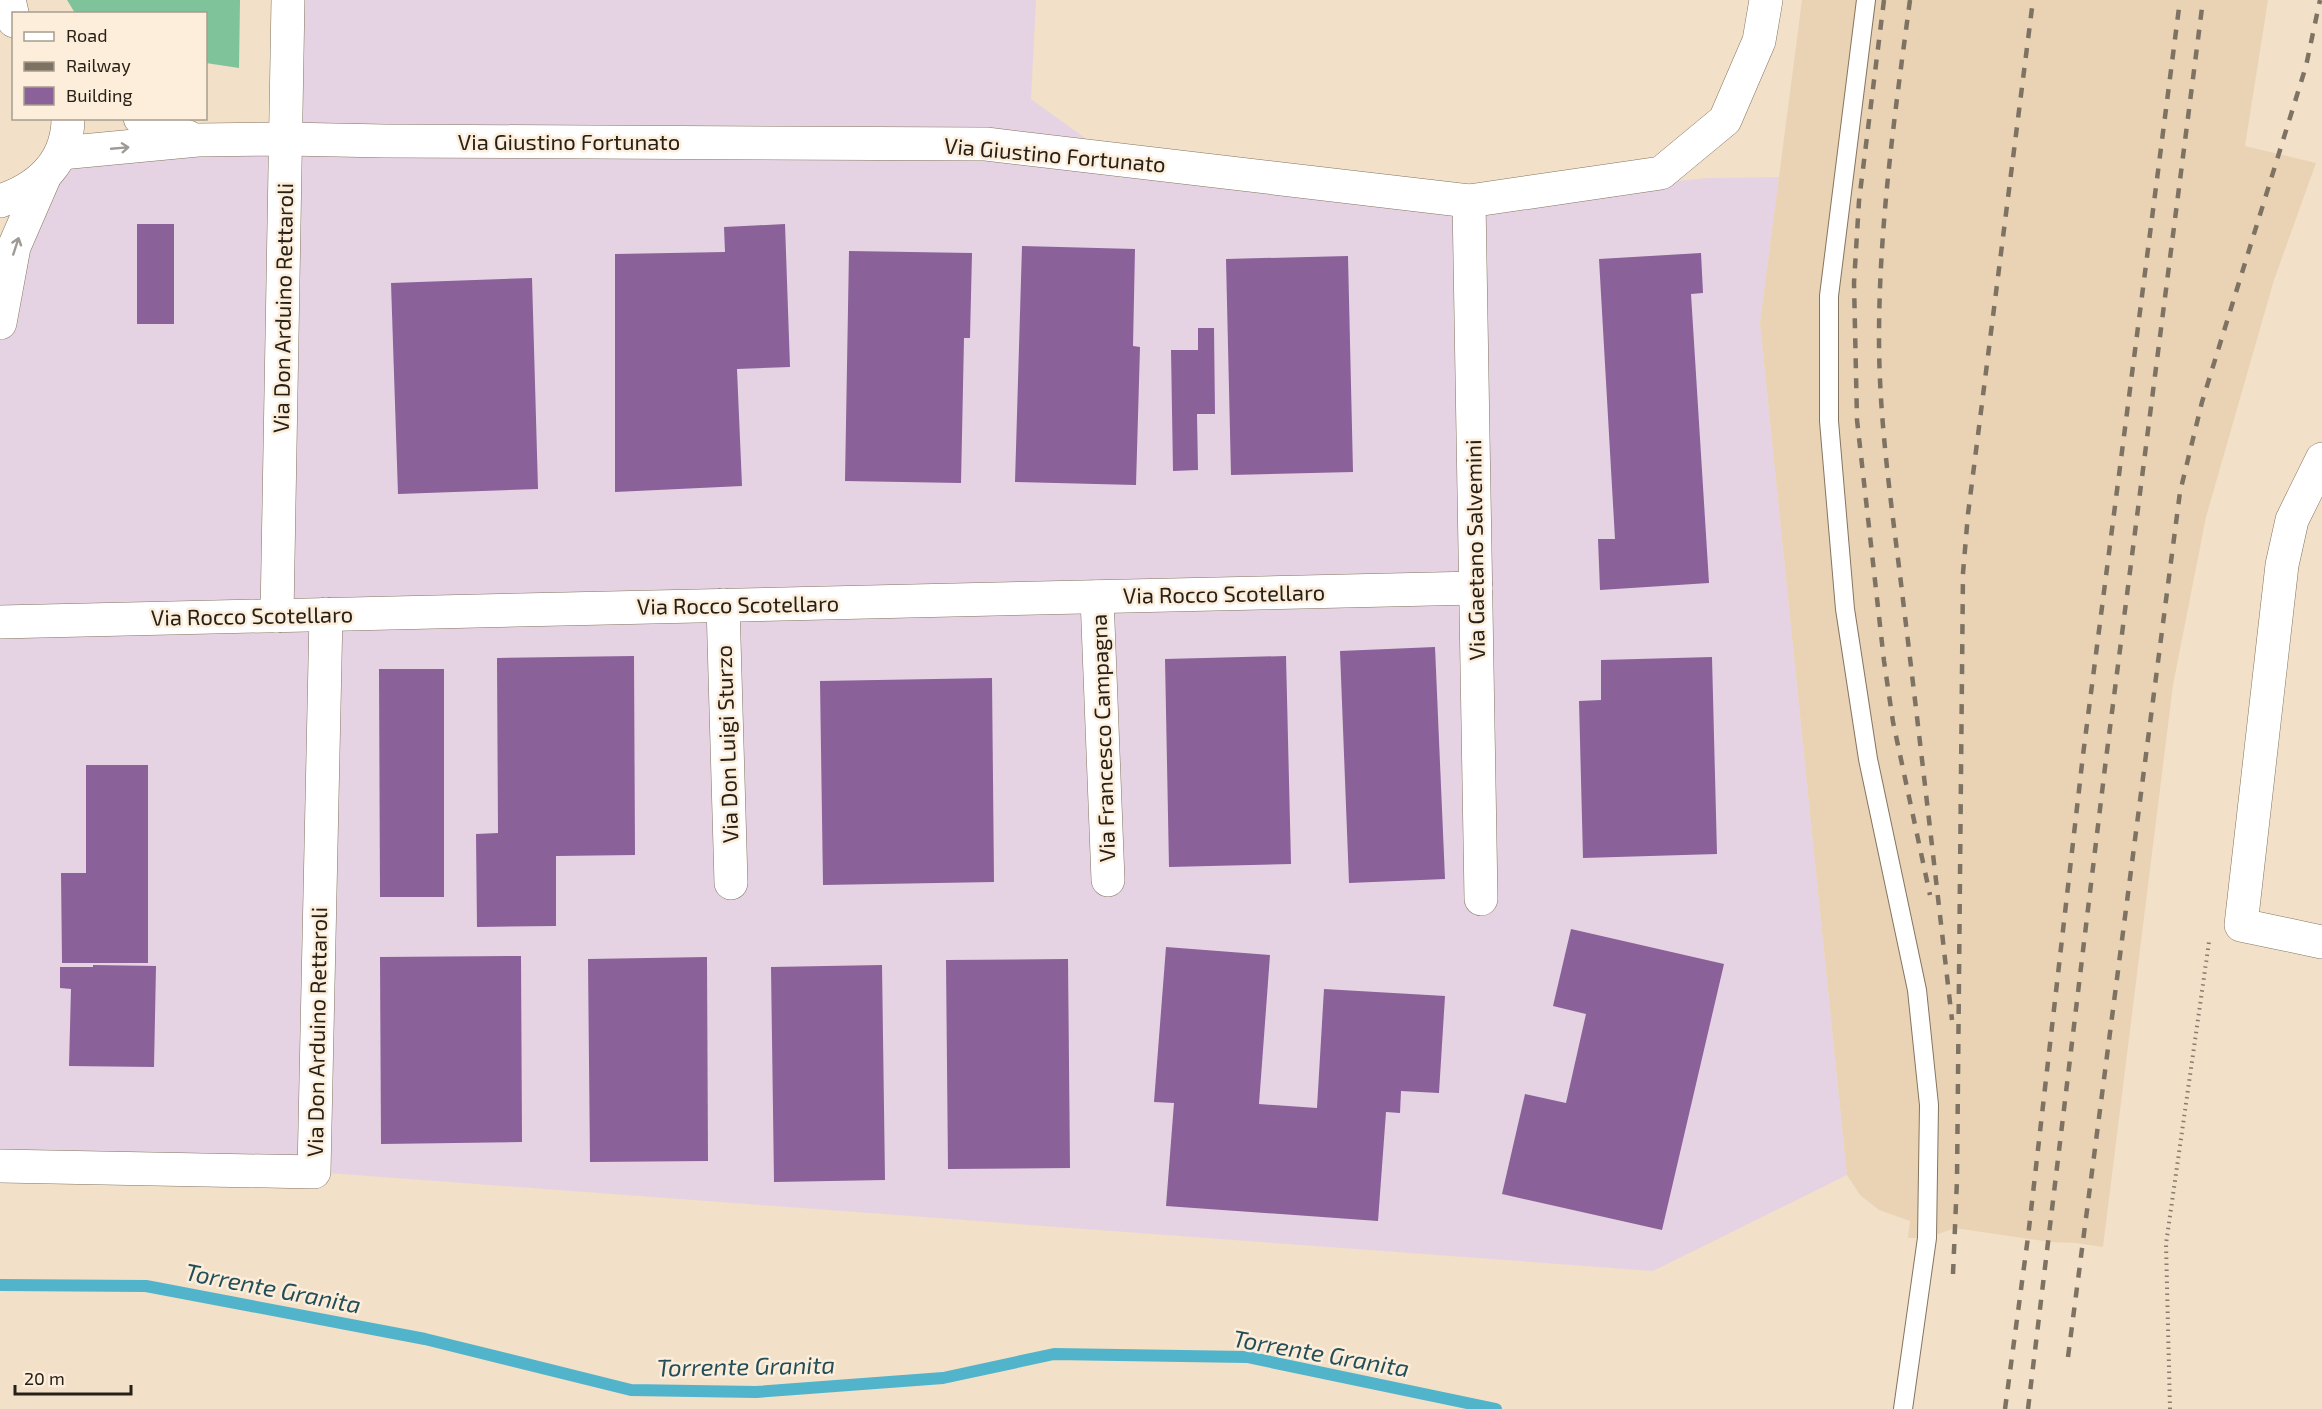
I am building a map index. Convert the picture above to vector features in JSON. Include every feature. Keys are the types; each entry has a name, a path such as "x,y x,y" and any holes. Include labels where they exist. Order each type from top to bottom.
{"street":[{"name":"Via Don Arduino Rettaroli","path":"278,616 288,0"},
{"name":"Via Giustino Fortunato","path":"52,165 198,140 986,144 1469,201 1661,173 1725,120 1759,41 1766,0"},
{"path":"0,323 14,247 68,129 68,120"},
{"name":"Via Giustino Fortunato","path":"143,120 148,124 198,140"},
{"path":"0,201 21,194 52,165"},
{"name":"Via Gaetano Salvemini","path":"1469,201 1481,899"},
{"path":"2322,459 2292,520 2282,565 2241,925 2322,942"},
{"name":"Via Rocco Scotellaro","path":"0,622 1476,588"},
{"name":"Via Francesco Campagna","path":"1097,597 1108,880"},
{"name":"Via Don Luigi Sturzo","path":"723,605 731,883"},
{"name":"Via Don Arduino Rettaroli","path":"0,1166 314,1172 327,614"}],"lane":[{"path":"1866,0 1829,296 1829,421 1845,609 1868,759 1917,990 1929,1105 1927,1238 1903,1409"}],"path":[{"path":"2170,1409 2166,1244 2208,942"}],"shaded area":[{"path":"288,0 1036,0 1031,99 1114,159 1469,201 1708,178 1779,177 1760,323 1847,1175 1653,1271 314,1172 0,1166 0,323 53,166 285,139"},
{"path":"1802,0 2268,0 2245,146 2316,163 2274,280 2206,517 2173,685 2103,1247 1955,1228 1927,1238 1908,1238 1910,1221 1879,1210 1860,1195 1847,1175 1760,323"}],"green space":[{"path":"67,0 240,0 239,68 207,63 207,12 74,12"}],"building":[{"path":"137,224 174,224 174,324 137,324"},
{"path":"785,224 790,367 737,369 742,486 615,492 615,254 725,252 724,227"},
{"path":"1022,246 1135,249 1133,346 1140,347 1136,485 1015,482"},
{"path":"849,251 972,253 970,338 964,338 961,483 845,481"},
{"path":"1701,253 1703,293 1691,294 1709,583 1600,590 1598,539 1615,539 1599,259"},
{"path":"1348,256 1353,472 1231,475 1226,259"},
{"path":"532,278 538,489 398,494 391,283"},
{"path":"1198,328 1214,328 1215,414 1197,414 1198,470 1173,471 1171,350 1198,350"},
{"path":"1435,647 1445,879 1349,883 1340,651"},
{"path":"634,656 635,855 556,856 556,926 477,927 476,834 498,833 497,658"},
{"path":"1286,656 1291,864 1169,867 1165,659"},
{"path":"1712,657 1717,854 1583,858 1579,701 1601,700 1601,660"},
{"path":"379,669 444,669 444,897 380,897"},
{"path":"992,678 994,882 823,885 820,681"},
{"path":"86,765 148,765 148,963 62,963 61,873 86,873"},
{"path":"1571,929 1724,964 1662,1230 1502,1194 1525,1094 1566,1103 1586,1014 1553,1006"},
{"path":"1166,947 1270,955 1259,1104 1317,1108 1324,989 1445,996 1439,1093 1401,1091 1400,1113 1386,1112 1378,1221 1166,1206 1174,1103 1154,1102"},
{"path":"521,956 522,1142 381,1144 380,957"},
{"path":"707,957 708,1161 590,1162 588,959"},
{"path":"1068,959 1070,1168 948,1169 946,960"},
{"path":"93,965 156,966 154,1067 69,1066 71,989 60,988 60,967 93,967"},
{"path":"882,965 885,1180 774,1182 771,967"}],"waterway":[{"name":"Torrente Granita","path":"0,1285 146,1286 425,1339 631,1390 756,1392 943,1378 1054,1354 1247,1357 1496,1409"}],"railway":[{"path":"1884,0 1859,201 1854,283 1857,420 1893,722 1930,895"},
{"path":"1910,0 1885,211 1879,338 1881,404 1952,1020"},
{"path":"1953,1274 1957,1180 1963,573 1968,514 2033,0"},
{"path":"2005,1409 2028,1237 2083,755 2180,0"},
{"path":"2028,1409 2106,759 2203,0"},
{"path":"2068,1357 2180,492 2202,402 2306,66 2320,0"}]}
